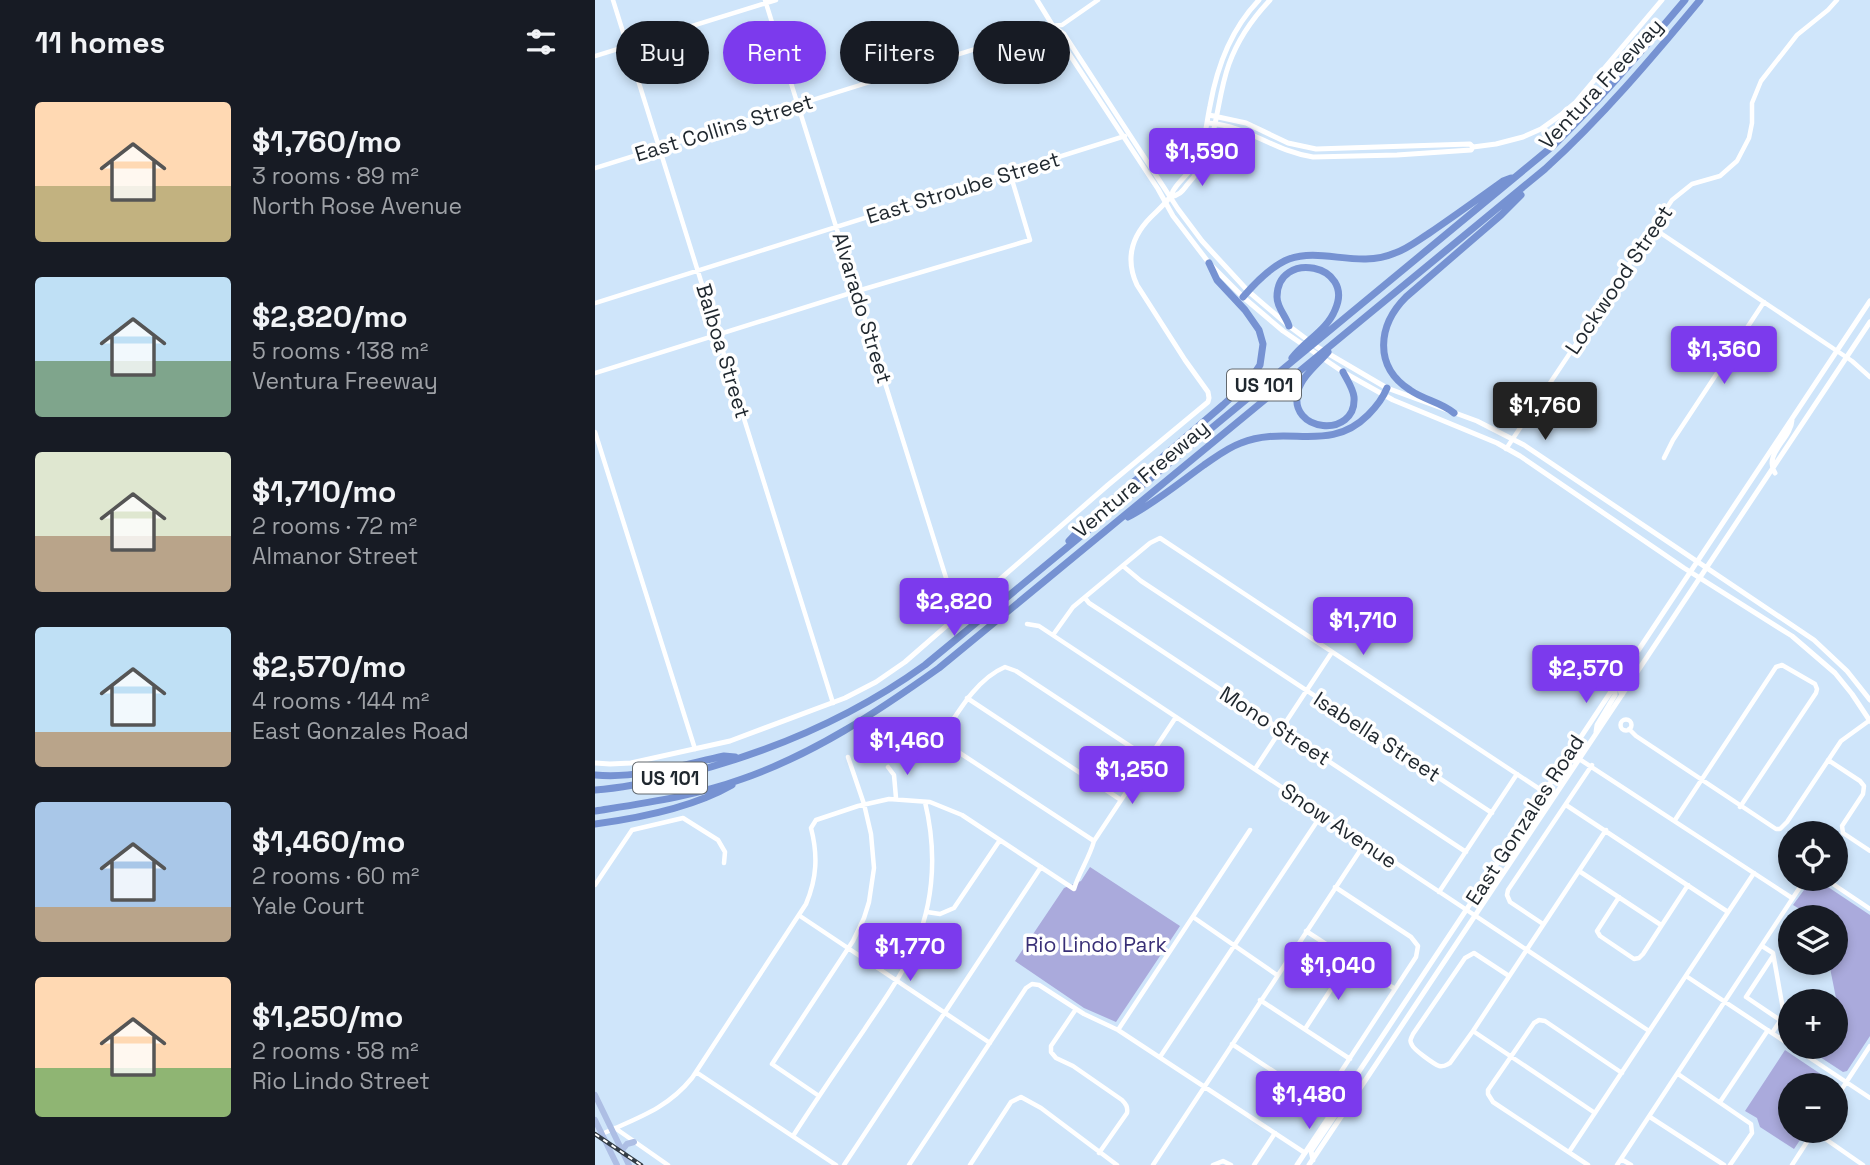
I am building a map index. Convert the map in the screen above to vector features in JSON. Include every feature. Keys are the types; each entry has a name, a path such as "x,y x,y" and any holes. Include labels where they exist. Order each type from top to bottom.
{"highway":[{"name":"Ventura Freeway","path":"595,790 663,779 742,757 804,734 899,683 947,648 1555,145 1590,110 1685,0"},
{"name":"Ventura Freeway","path":"595,811 666,800 742,779 816,747 917,684 976,639 1545,169 1597,120 1700,0"},
{"path":"1454,413 1407,388 1391,371 1383,342 1387,323 1406,297 1501,215 1545,169"},
{"path":"1245,294 1276,266 1299,256 1371,260 1394,254 1436,229 1503,181 1518,176"},
{"path":"1045,566 1086,523 1223,405 1257,371 1263,351 1259,330 1245,310 1217,280 1209,263"},
{"path":"1282,370 1298,350 1322,329 1337,308 1336,286 1324,271 1302,267 1294,270 1282,282 1277,297 1278,305 1286,317 1286,329"},
{"path":"1339,339 1300,387 1297,400 1299,407 1312,423 1331,426 1344,420 1350,412 1354,397 1346,370"},
{"path":"1115,523 1135,513 1237,444 1271,435 1323,437 1342,433 1364,419 1386,392"},
{"path":"595,775 640,774 724,756 742,757"},
{"path":"595,824 649,815 677,807 719,793 742,779"}],"main road":[{"path":"1037,0 1050,21"},
{"path":"1168,200 1174,188 1187,176 1197,160 1217,77 1228,45 1259,0"},
{"path":"595,763 624,764 730,741 861,691 891,673 1208,402 1208,392 1137,285 1132,271 1132,249 1138,233 1147,221 1168,200 1178,195 1200,169 1209,152 1228,66 1249,24 1270,0"},
{"path":"1208,123 1234,127 1273,146 1313,157 1429,154 1471,150 1473,147 1523,137 1541,130 1575,103 1662,0"},
{"path":"1070,43 1129,133 1168,200 1173,216 1209,263 1286,329 1346,370 1386,392 1506,449 1690,572 1786,632 1835,673 1870,720"},
{"path":"1070,56 1168,200 1245,294"},
{"path":"1209,115 1246,123 1288,143 1316,149 1470,144 1473,147"},
{"name":"East Gonzales Road","path":"1297,1165 1870,301"},
{"name":"East Gonzales Road","path":"1311,1163 1707,567 1774,471 1870,322"},
{"path":"1386,392 1477,421 1513,438 1814,640 1847,671 1870,700"},
{"path":"1774,471 1771,459 1792,428 1792,420"},
{"path":"1622,695 1620,691 1634,667 1639,649"},
{"path":"1596,735 1597,725 1615,695 1612,689"},
{"path":"595,1095 614,1129 629,1165"},
{"path":"1311,1163 1311,1151 1339,1108 1340,1101"},
{"path":"595,1120 617,1165"},
{"path":"622,1150 627,1144 634,1142"},
{"path":"1303,1165 1306,1160 1305,1153"}],"street":[{"name":"Balboa Street","path":"613,0 619,21"},
{"path":"704,21 776,0"},
{"name":"East Collins Street","path":"1068,21 1098,0"},
{"name":"Lockwood Street","path":"1506,449 1672,200 1692,184 1720,176 1737,162 1749,138 1752,103 1761,81 1797,35 1837,0"},
{"name":"Alvarado Street","path":"766,1 958,616"},
{"path":"595,56 616,49"},
{"name":"East Collins Street","path":"595,168 973,51"},
{"name":"Balboa Street","path":"639,84 833,703"},
{"name":"East Stroube Street","path":"595,303 1129,133"},
{"path":"595,373 1030,240 1010,173"},
{"path":"1653,228 1861,367 1870,377"},
{"path":"1664,458 1672,440 1764,302"},
{"path":"595,432 695,750"},
{"path":"1053,635 1069,611 1150,543 1160,538 1553,798"},
{"name":"Isabella Street","path":"1123,566 1141,581 1492,813"},
{"name":"Mono Street","path":"1085,598 1466,852"},
{"name":"Snow Avenue","path":"1027,624 1039,626 1053,635 1649,1031"},
{"path":"1255,769 1332,652"},
{"path":"1675,821 1779,665 1789,668 1815,684 1815,695 1740,807"},
{"path":"940,740 967,698 1005,667 1012,668 1148,758"},
{"path":"967,698 1121,800"},
{"path":"602,1134 667,1103 678,1095 696,1072 800,916 815,877 816,855 811,828 818,818 895,798 925,801 953,810 1074,889 1077,876 1091,853 1094,841 1176,717"},
{"path":"1629,729 1740,807 1773,828 1780,829 1841,741 1870,720"},
{"path":"930,730 940,740 1094,841"},
{"path":"1584,752 1593,766"},
{"path":"1570,753 1792,898"},
{"path":"820,1096 772,1064 848,948 864,918 872,885 873,849 864,804 848,757"},
{"path":"1828,760 1860,780 1864,786 1863,794 1842,830 1870,851"},
{"path":"1543,924 1510,902 1508,890 1593,766"},
{"path":"888,767 894,775 895,798"},
{"path":"1439,892 1517,774"},
{"path":"793,1136 897,980 913,950 927,912 931,887 932,853 925,801"},
{"path":"1566,805 1728,912"},
{"path":"1160,1057 1322,814"},
{"path":"595,885 632,830 683,818 718,841 725,852 724,863"},
{"path":"1118,1030 1250,830"},
{"path":"1509,976 1474,953 1465,958 1410,1039 1411,1044 1439,1066 1445,1066 1454,1059 1606,830"},
{"path":"927,912 940,914 954,908 1000,839"},
{"path":"1153,1165 1365,843"},
{"path":"844,1165 1041,867"},
{"path":"1579,871 1661,925"},
{"path":"1569,1152 1754,873"},
{"path":"1619,897 1597,931 1600,936 1634,959 1643,954 1688,886"},
{"path":"1232,1044 1311,1096 1321,1096 1331,1087 1350,1059 1416,957 1418,946 1411,937 1335,887"},
{"path":"1617,1165 1797,891"},
{"path":"1843,891 1870,909"},
{"path":"800,916 990,1043"},
{"path":"1193,917 1277,975"},
{"path":"1306,931 1395,989"},
{"path":"1762,946 1773,953 1779,989"},
{"path":"1773,957 1746,997 1778,1019"},
{"path":"1305,1030 1350,960"},
{"path":"1686,976 1778,1037"},
{"path":"909,1165 1026,988 1032,984 1039,985 1076,1009 1118,1030 1305,1153"},
{"path":"1260,1000 1350,1059"},
{"path":"1076,1009 1051,1045 1053,1055 1122,1100 1127,1109 1127,1113 1099,1153"},
{"path":"1588,1165 1493,1102 1488,1094 1490,1086 1534,1023 1539,1020 1545,1021 1622,1073"},
{"path":"1720,1102 1778,1022"},
{"path":"1473,1031 1595,1113"},
{"path":"1848,1080 1870,1046"},
{"path":"1811,1059 1833,1073"},
{"path":"696,1072 836,1165"},
{"path":"1678,1074 1751,1124 1752,1133 1730,1165"},
{"path":"1848,1083 1870,1098"},
{"path":"970,1165 1011,1102 1021,1097 1041,1108 1117,1165"},
{"path":"1650,1117 1724,1165"},
{"path":"614,1129 669,1165"},
{"path":"1254,1165 1275,1133"},
{"path":"1792,1165 1806,1143"},
{"path":"1831,1143 1863,1165"},
{"path":"1621,1159 1631,1165"},
{"path":"1213,1165 1223,1161 1231,1165"}],"green space":[{"name":"Rio Lindo Park","path":"1090,867 1180,926 1116,1022 1084,1008 1015,961 1064,888 1081,881"},
{"path":"1803,891 1834,891 1870,915 1870,1036 1847,1071 1843,1072 1823,1059 1848,1059 1848,989 1834,989 1831,975 1848,975 1848,905 1793,905"},
{"path":"1779,1059 1798,1059 1819,1073 1778,1073 1778,1139 1760,1127 1757,1118 1745,1111"},
{"path":"1785,1143 1798,1143 1794,1149"}],"railway":[{"path":"595,1134 641,1165"}]}
